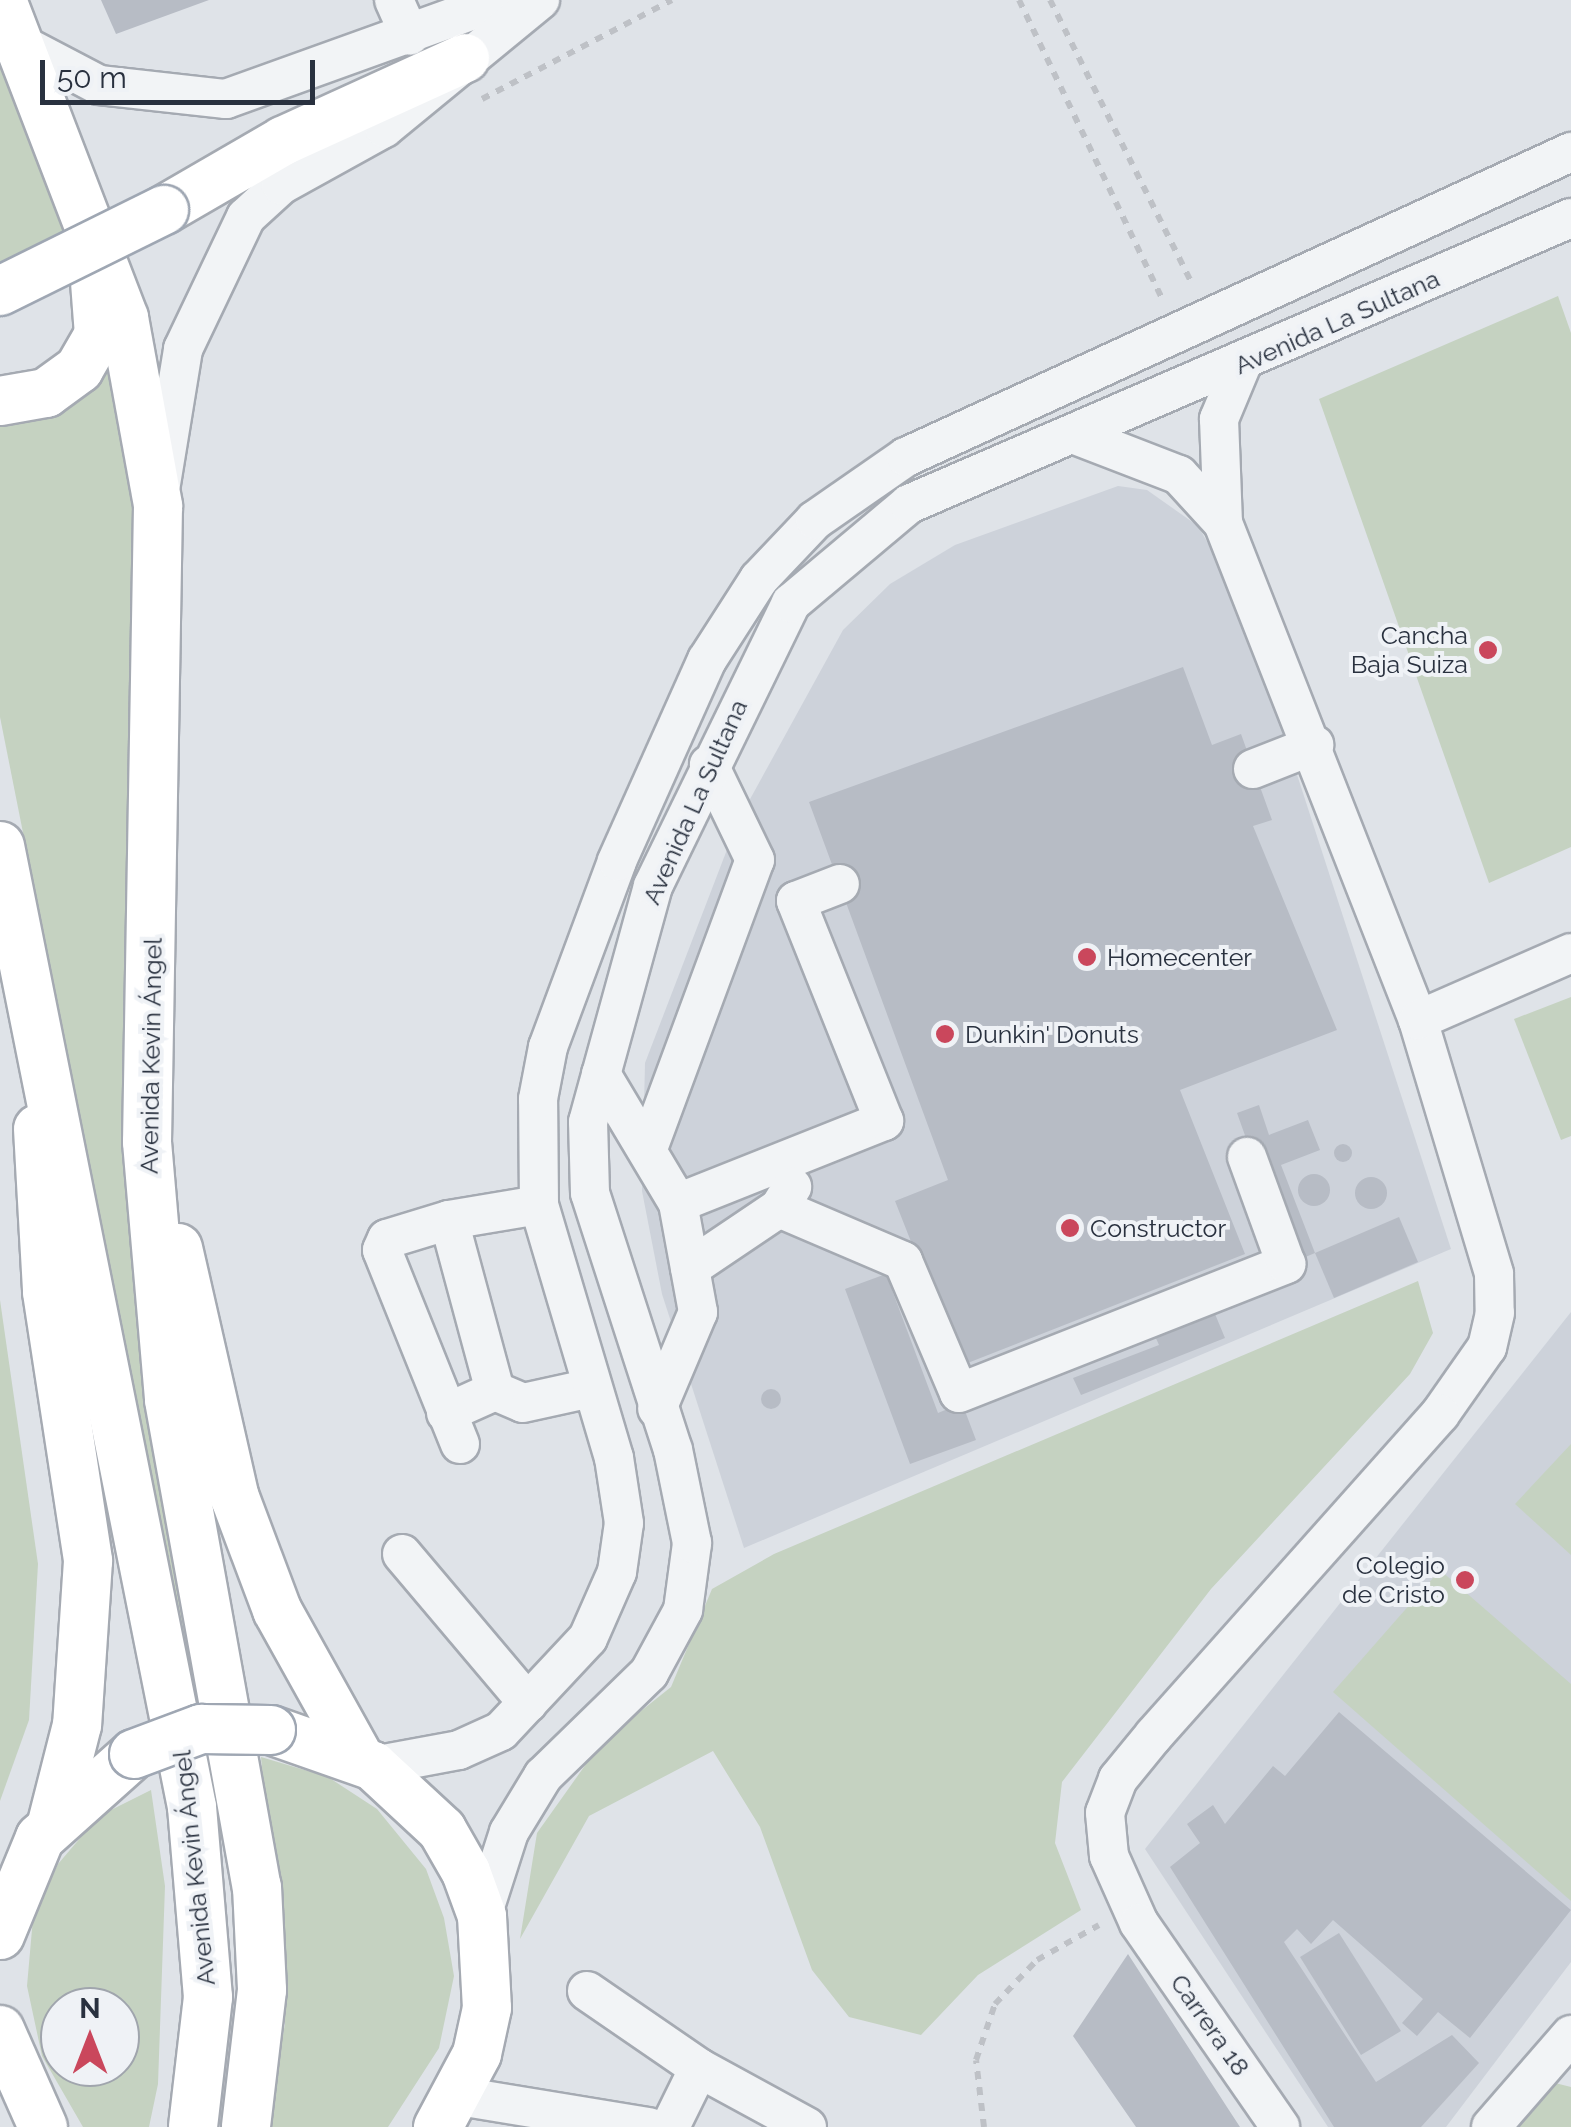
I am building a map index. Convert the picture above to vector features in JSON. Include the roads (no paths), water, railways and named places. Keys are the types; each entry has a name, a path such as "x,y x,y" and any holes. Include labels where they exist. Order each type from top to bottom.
{"main road":[{"name":"Avenida Kevin Ángel","path":"2,0 76,183 124,318 158,506 147,1142 169,1400 257,1887 262,1990 246,2127"},
{"path":"0,291 164,210 283,141 465,58"},
{"path":"0,401 46,393 78,370 99,335 76,183"},
{"name":"Avenida Kevin Ángel","path":"0,846 15,1002 42,1076 87,1252 192,1806 208,1997 194,2127"},
{"path":"0,1935 31,1839 77,1724 88,1561 37,1200 42,1076"},
{"path":"147,1142 235,1498 278,1610 367,1762 442,1830 482,1916 487,2008 458,2092"},
{"path":"31,1839 134,1754 200,1729 271,1730 367,1762"},
{"path":"0,2030 39,2123"}],"street":[{"path":"394,0 410,36"},
{"path":"20,44 99,85 199,100 272,88 500,0"},
{"path":"158,506 188,334 246,217 281,184 384,128 540,0"},
{"name":"Avenida La Sultana","path":"367,1762 458,1750 501,1730 588,1638 617,1572 624,1523 539,1205 548,1047 707,660 758,579 815,520 906,457 1571,152"},
{"name":"Avenida La Sultana","path":"482,1916 508,1832 543,1776 650,1674 683,1610 692,1543 657,1410 590,1193 588,1122 653,886 791,603 841,557 909,504 1078,436 1571,218"},
{"path":"1223,523 1219,419 1242,364"},
{"path":"1078,436 1180,475 1223,523"},
{"name":"Carrera 18","path":"1223,523 1314,745 1418,1020 1494,1274 1487,1348 1440,1414 1118,1779 1105,1813 1109,1856 1136,1916 1280,2127"},
{"path":"1253,769 1314,745"},
{"path":"650,1146 755,860 709,766"},
{"path":"678,1203 884,1121 796,901 840,884"},
{"path":"1418,1020 1571,953"},
{"path":"601,1074 650,1146 678,1203 698,1312 657,1410"},
{"path":"690,1268 779,1208 818,1147"},
{"path":"779,1208 902,1261 959,1393 1286,1264 1246,1157"},
{"path":"494,1390 453,1428 382,1250 386,1238 449,1220 539,1205"},
{"path":"449,1220 494,1390 522,1404 591,1388"},
{"path":"402,1554 528,1703"},
{"path":"587,1992 699,2068 807,2127"},
{"path":"1491,2127 1571,2035"},
{"path":"670,2127 699,2068"},
{"path":"458,2092 649,2127"}],"place":[{"name":"Cancha Baja Suiza","path":"1488,650"},
{"name":"Homecenter","path":"1087,957"},
{"name":"Dunkin' Donuts","path":"945,1034"},
{"name":"Constructor","path":"1070,1228"},
{"name":"Colegio de Cristo","path":"1465,1580"}]}
